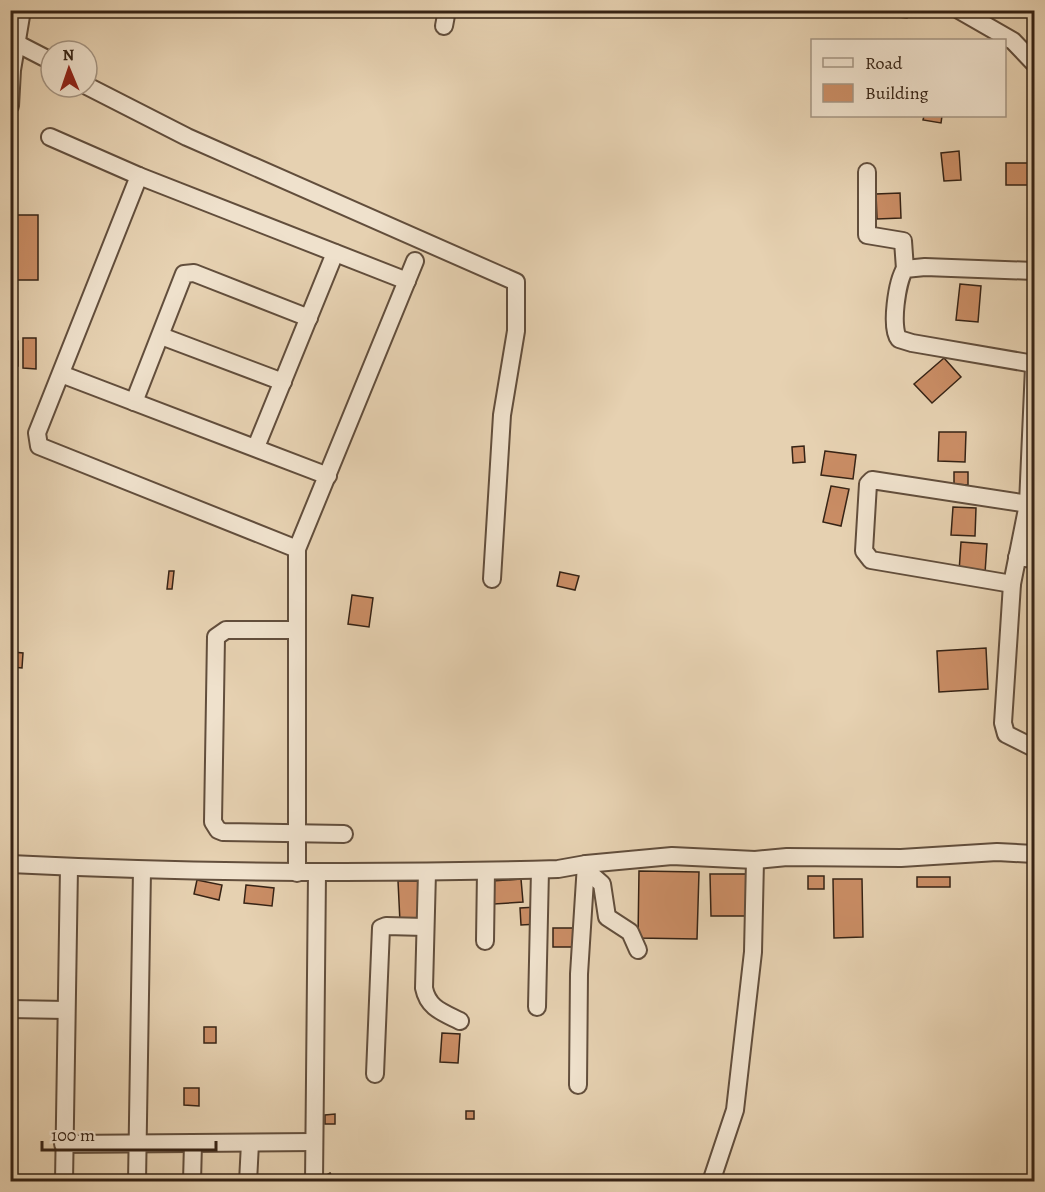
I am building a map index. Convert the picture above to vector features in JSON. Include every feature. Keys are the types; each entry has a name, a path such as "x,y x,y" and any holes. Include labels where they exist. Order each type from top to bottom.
{"street":[{"path":"10,106 11,70 22,10"},
{"path":"959,10 1013,41 1035,63"},
{"path":"16,43 39,55"},
{"path":"99,92 187,137 516,282 516,331 502,415 492,579"},
{"path":"50,137 139,176 407,281"},
{"path":"867,172 867,235 903,241 905,269 902,273 894,325 900,339 1035,365 1028,504 1012,584 1003,723 1006,734 1035,748"},
{"path":"139,176 38,434 39,446 297,549"},
{"path":"256,447 335,253"},
{"path":"297,873 297,549 415,261"},
{"path":"905,269 925,267 1035,271"},
{"path":"134,402 161,336 181,278 188,273 309,318"},
{"path":"161,336 283,382"},
{"path":"61,374 328,476"},
{"path":"1012,584 871,560 864,551 868,484 872,480 1028,504"},
{"path":"1017,557 1035,559"},
{"path":"297,630 226,630 216,637 213,822 218,831 223,832 344,834"},
{"path":"10,864 142,870 297,873 427,872 586,867 672,856 755,861 787,857 901,858 997,852 1035,854"},
{"path":"711,1182 735,1110 753,952 755,861"},
{"path":"64,1182 69,867"},
{"path":"586,867 602,884 607,917 630,933 638,950"},
{"path":"578,1085 579,974 586,867"},
{"path":"137,1182 142,870"},
{"path":"537,1007 540,870"},
{"path":"485,941 486,871"},
{"path":"427,872 424,988 426,1000 432,1007 460,1021"},
{"path":"314,1182 317,873"},
{"path":"375,1074 381,928 386,926 425,927"},
{"path":"10,1009 66,1010"},
{"path":"63,1144 314,1142"},
{"path":"192,1182 193,1143"},
{"path":"248,1182 250,1143"}],"building":[{"path":"881,10 908,10 907,18 880,15"},
{"path":"924,117 942,117 941,123 923,120"},
{"path":"959,151 961,180 944,181 941,153"},
{"path":"1006,163 1030,163 1030,185 1006,185"},
{"path":"900,193 901,218 877,219 876,194"},
{"path":"15,215 38,215 38,280 15,280"},
{"path":"960,284 981,286 978,322 956,320"},
{"path":"23,338 36,338 36,369 23,368"},
{"path":"10,341 18,341 18,366 10,366"},
{"path":"944,358 961,377 932,403 914,384"},
{"path":"939,432 966,432 965,462 938,461"},
{"path":"804,446 805,462 793,463 792,447"},
{"path":"825,451 856,455 853,479 821,475"},
{"path":"954,472 968,472 968,485 954,484"},
{"path":"831,486 849,489 841,526 823,522"},
{"path":"953,507 976,508 975,536 951,535"},
{"path":"961,542 987,544 985,573 959,572"},
{"path":"169,571 174,571 172,589 167,589"},
{"path":"560,572 579,576 575,590 557,586"},
{"path":"352,595 373,598 369,627 348,624"},
{"path":"986,648 988,689 939,692 937,651"},
{"path":"13,652 23,653 22,668 12,667"},
{"path":"639,871 699,872 697,939 638,938"},
{"path":"710,874 751,874 751,916 711,916"},
{"path":"808,876 824,876 824,889 808,889"},
{"path":"917,877 950,877 950,887 917,887"},
{"path":"521,879 523,902 494,904 492,881"},
{"path":"833,879 862,879 863,937 834,938"},
{"path":"197,880 222,885 219,900 194,894"},
{"path":"398,881 418,881 419,921 400,922"},
{"path":"246,885 274,888 272,906 244,903"},
{"path":"537,907 538,924 521,925 520,908"},
{"path":"553,928 578,928 578,947 553,947"},
{"path":"204,1027 216,1027 216,1043 204,1043"},
{"path":"442,1033 460,1034 458,1063 440,1062"},
{"path":"184,1088 199,1088 199,1106 184,1105"},
{"path":"466,1111 474,1111 474,1119 466,1119"},
{"path":"335,1114 335,1124 325,1124 325,1115"},
{"path":"330,1173 333,1178 326,1182 323,1177"}]}
